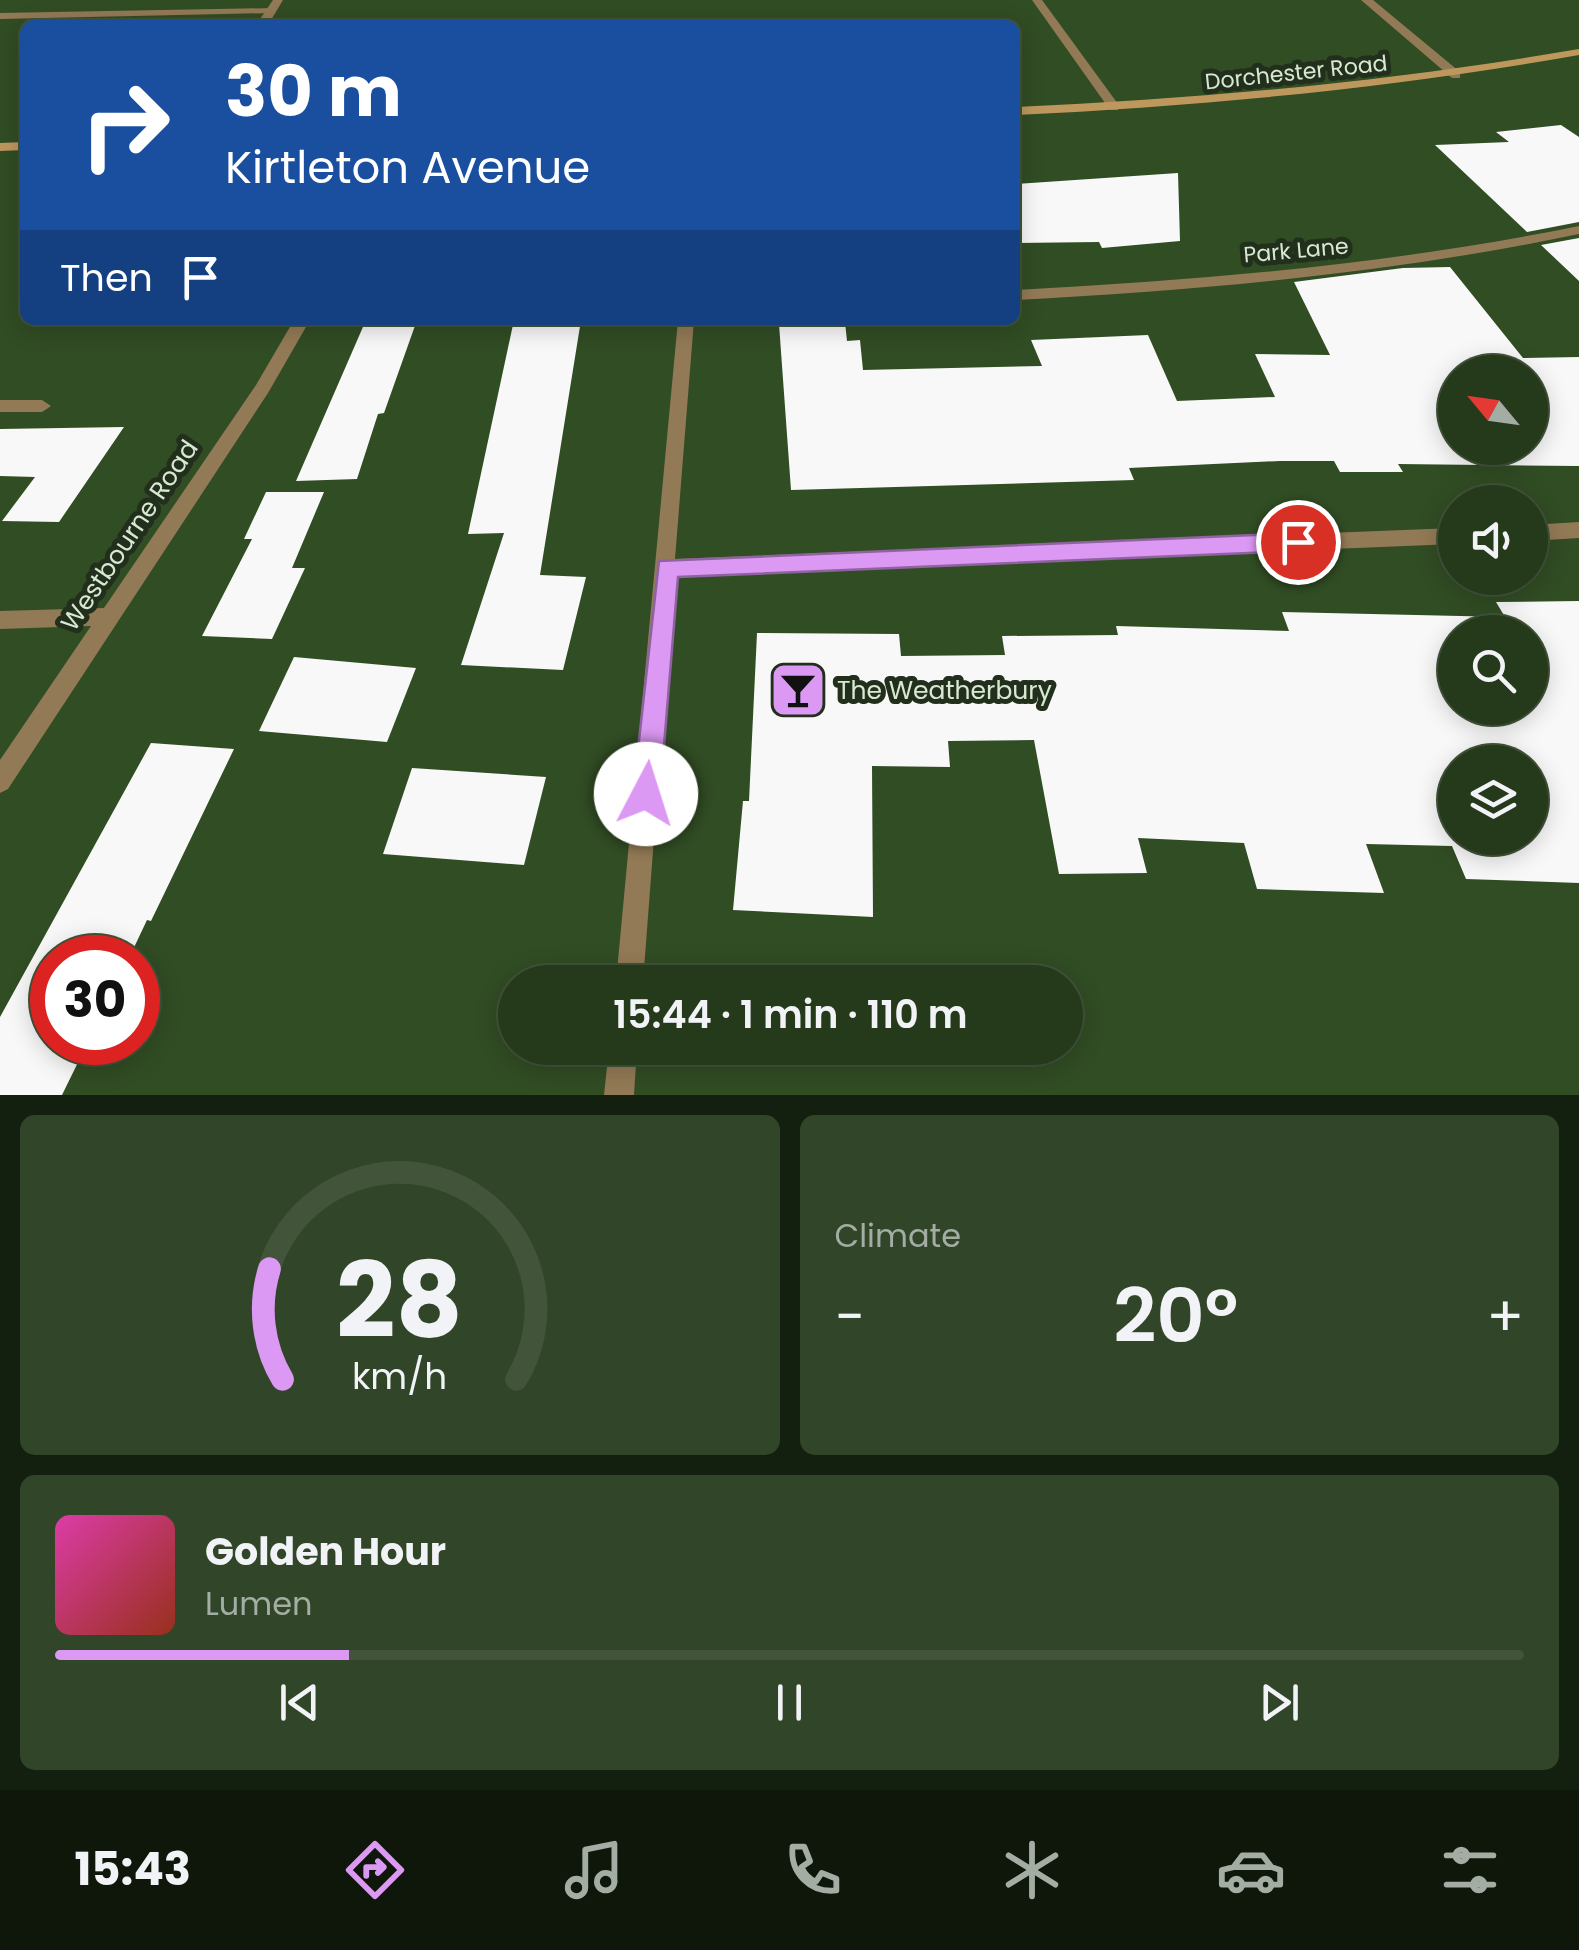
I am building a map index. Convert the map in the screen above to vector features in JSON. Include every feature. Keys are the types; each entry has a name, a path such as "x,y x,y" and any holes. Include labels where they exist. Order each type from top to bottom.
{"main road":[{"name":"Dorchester Road","path":"1020,111 1285,95 1456,75 1579,52"}],"street":[{"path":"1038,0 1114,107"},
{"path":"1366,0 1456,75"},
{"path":"0,16 275,5"},
{"name":"Park Lane","path":"1020,296 1361,266 1519,244 1579,230"},
{"name":"Westbourne Road","path":"0,780 262,389 299,325"},
{"path":"631,965 686,325"},
{"path":"0,406 42,406"},
{"path":"1548,531 1579,530"},
{"path":"667,568 1438,537"},
{"path":"0,620 106,618"},
{"path":"619,1095 622,1065"}],"building":[{"path":"1561,125 1579,137 1579,222 1527,232 1435,145 1509,142 1496,132"},
{"path":"1178,173 1180,241 1102,248 1099,242 1020,243 1020,184"},
{"path":"1579,238 1579,281 1541,245"},
{"path":"1450,267 1521,355 1438,355 1438,464 1398,464 1403,472 1340,472 1334,461 1280,461 1129,468 1134,480 791,490 779,325 845,325 847,341 860,340 863,370 1042,366 1031,340 1148,335 1177,401 1275,397 1255,354 1330,355 1294,282 1403,268"},
{"path":"364,325 415,325 384,413 378,414 357,479 296,481"},
{"path":"513,325 580,325 540,575 586,577 563,670 461,665 504,533 468,534"},
{"path":"1579,357 1579,466 1488,465 1548,465 1548,358"},
{"path":"124,427 59,522 2,521 35,477 0,476 0,429"},
{"path":"266,492 324,492 292,568 305,568 272,639 202,636 252,539 244,539"},
{"path":"1579,601 1579,883 1466,879 1456,855 1548,855 1548,745 1438,745 1438,846 1366,844 1384,893 1257,889 1244,843 1138,838 1147,873 1059,874 1034,740 948,741 950,767 872,766 873,917 733,910 743,801 749,801 757,633 899,634 901,656 1005,655 1002,636 1118,635 1116,626 1289,631 1282,612 1438,615 1438,725 1548,725 1548,615 1504,615 1496,602"},
{"path":"294,657 416,668 387,742 259,731"},
{"path":"151,743 234,749 151,921 147,920 140,935 45,935"},
{"path":"412,768 546,777 524,865 383,854"},
{"path":"30,963 30,1065 77,1065 62,1095 0,1095 0,1017"}],"place":[{"name":"The Weatherbury","path":"798,690"}],"route":[{"path":"646,794 667,568 1298,542"}]}
